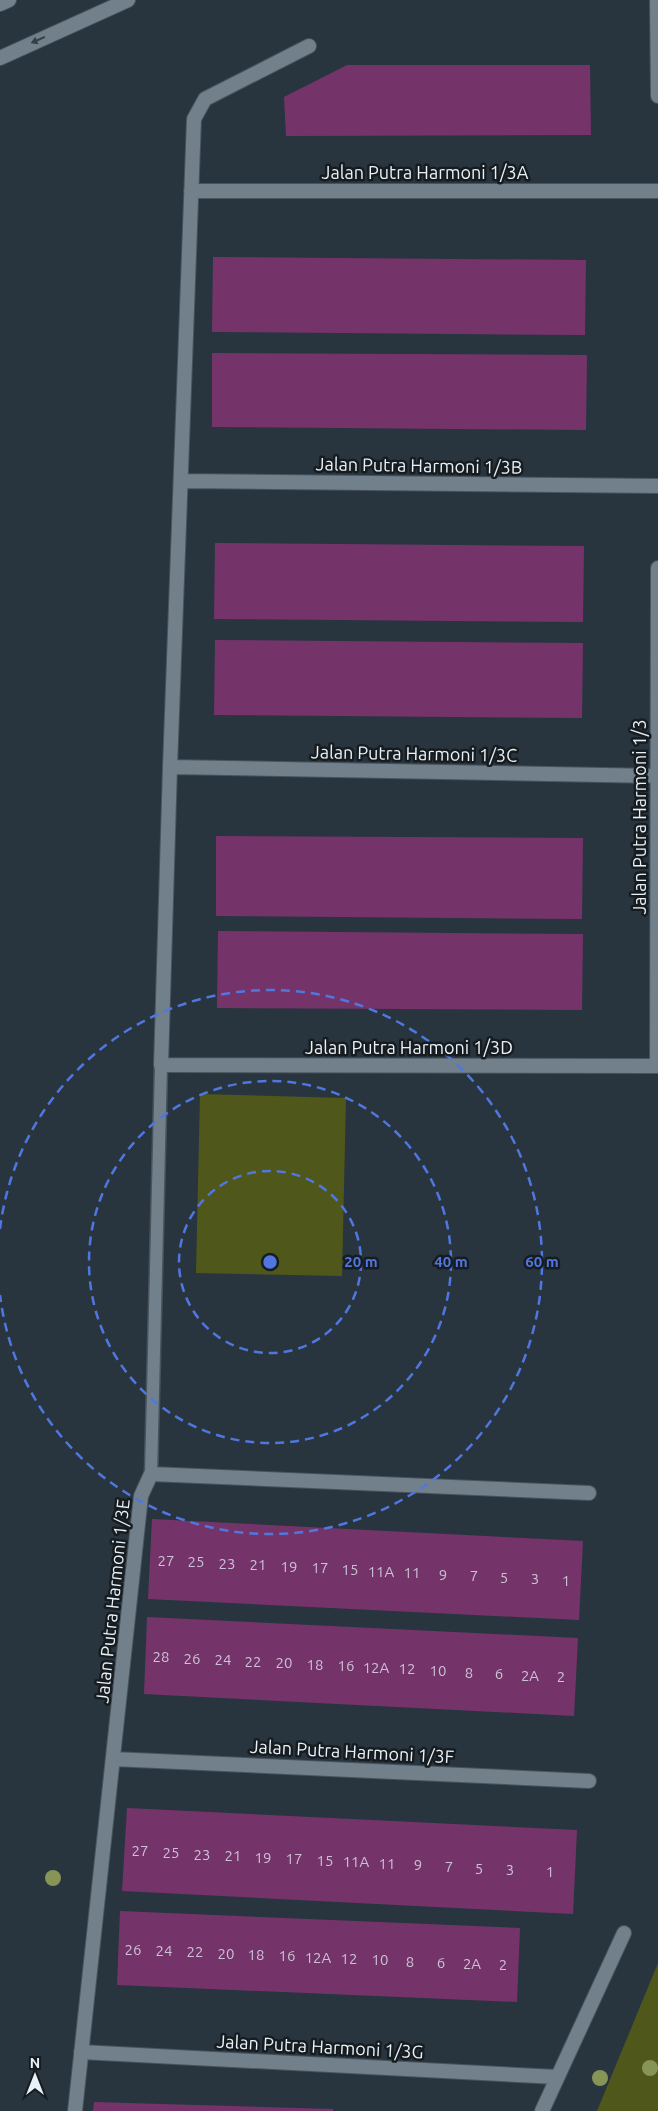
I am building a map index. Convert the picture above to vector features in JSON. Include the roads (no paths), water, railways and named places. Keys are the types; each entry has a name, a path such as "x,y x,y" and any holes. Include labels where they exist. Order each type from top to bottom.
{"street":[{"path":"0,4 9,0"},
{"path":"0,58 128,0"},
{"path":"657,0 658,96"},
{"path":"161,1066 194,119 205,100 308,46"},
{"name":"Jalan Putra Harmoni 1/3A","path":"191,191 658,191"},
{"name":"Jalan Putra Harmoni 1/3B","path":"180,481 658,486"},
{"name":"Jalan Putra Harmoni 1/3","path":"657,1066 658,568"},
{"name":"Jalan Putra Harmoni 1/3C","path":"170,767 657,776"},
{"name":"Jalan Putra Harmoni 1/3D","path":"161,1066 657,1066"},
{"path":"151,1474 589,1493"},
{"name":"Jalan Putra Harmoni 1/3E","path":"75,2111 141,1496 151,1474"},
{"name":"Jalan Putra Harmoni 1/3F","path":"113,1759 589,1781"},
{"path":"542,2111 624,1933"},
{"name":"Jalan Putra Harmoni 1/3G","path":"81,2052 558,2077"}],"lane":[{"path":"151,1474 161,1066"}]}
